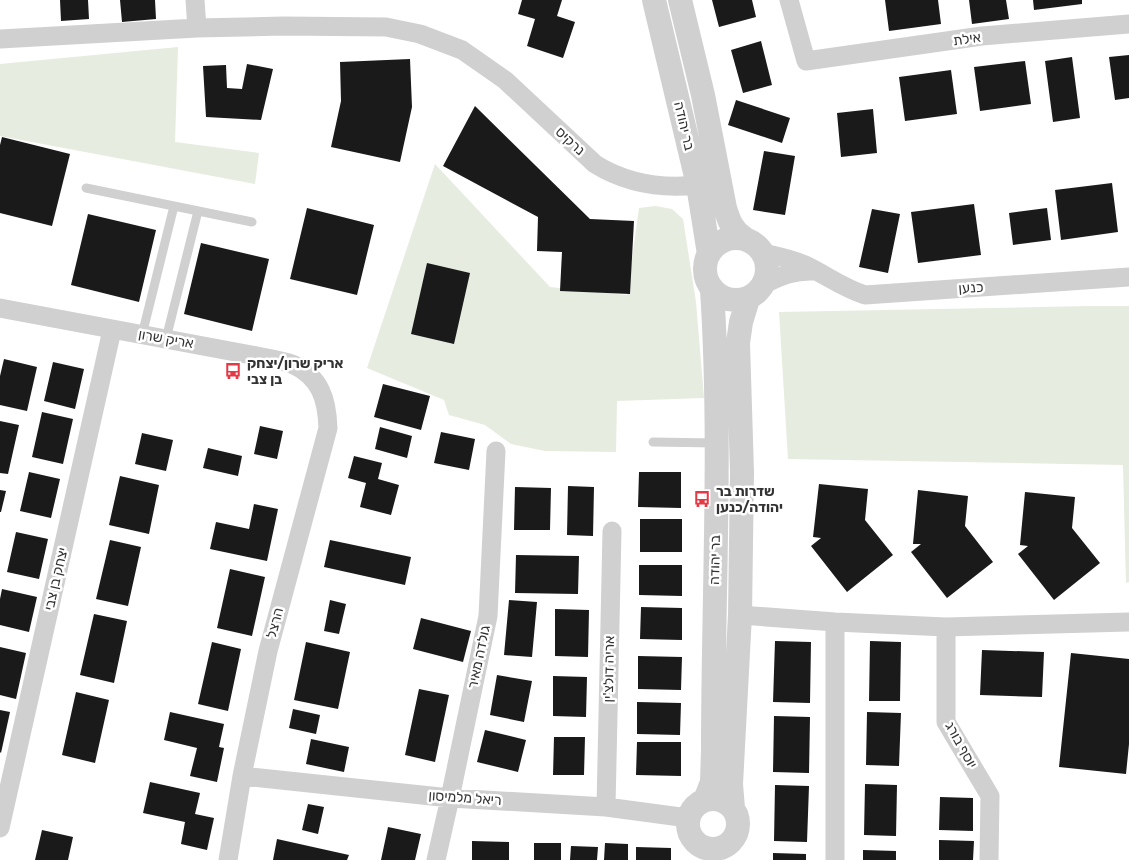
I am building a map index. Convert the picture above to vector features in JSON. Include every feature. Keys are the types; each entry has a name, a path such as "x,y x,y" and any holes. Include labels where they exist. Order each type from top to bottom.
{"street":[{"path":"195,0 197,28"},
{"name":"בר יהודה","path":"654,0 698,185 709,254"},
{"name":"בר יהודה","path":"680,0 703,95 724,208 735,232 744,238"},
{"name":"אילת","path":"789,0 806,61 982,36 1129,24"},
{"name":"נרקיס","path":"0,39 197,28 284,26 386,27 420,34 462,50 505,80 595,164 610,173 628,180 653,185 678,187 698,185"},
{"path":"756,292 768,269 763,253 758,246 744,238 734,237 724,240 715,246 705,263 705,272 712,290 729,300 738,300 756,292 775,279 794,272 818,272"},
{"name":"כנען","path":"763,253 790,259 818,272 848,290 865,295 1129,277"},
{"name":"בר יהודה","path":"705,800 712,782 716,350 712,290"},
{"name":"בר יהודה","path":"733,808 731,784 740,615 742,472 738,343 741,322 756,292"},
{"name":"אריק שרון","path":"0,308 166,340 262,356 292,364 311,376 321,390"},
{"name":"יצחק בן צבי","path":"0,828 112,330"},
{"name":"הרצל","path":"228,860 242,776 268,651 328,428 327,408 321,390"},
{"name":"גולדה מאיר","path":"436,860 488,616 496,451"},
{"name":"אריה דולצ'ין","path":"606,807 612,531"},
{"path":"740,615 835,622 946,626 1129,622"},
{"path":"835,622 835,860"},
{"name":"יוסף בורג","path":"946,626 946,722 990,796 988,860"},
{"name":"ריאל מלמיסון","path":"242,776 450,798 606,807 688,818"},
{"path":"705,800 720,800 733,808 739,824 732,850 722,848 707,849 703,853 690,834 688,818 694,807 705,800"}],"lane":[{"path":"86,188 252,222"},
{"path":"142,335 174,206"},
{"path":"166,340 198,211"},
{"path":"652,442 716,442"}],"shaded area":[{"path":"178,47 175,142 259,153 255,184 0,136 0,64"},
{"path":"435,164 550,287 627,295 639,208 655,206 672,209 683,219 696,302 704,398 617,401 616,452 545,451 511,444 485,425 449,415 444,400 367,368"},
{"path":"1129,306 1129,582 1126,583 1123,465 788,459 779,312"}],"building":[{"path":"60,0 88,0 89,19 61,21"},
{"path":"120,0 155,0 156,19 122,22"},
{"path":"522,0 562,0 557,16 575,22 563,58 527,46 535,19 518,14"},
{"path":"712,0 752,0 756,17 719,27"},
{"path":"885,0 938,0 941,24 889,31"},
{"path":"969,0 1006,0 1009,19 972,24"},
{"path":"1033,0 1082,0 1082,4 1034,10"},
{"path":"761,41 772,85 743,93 731,50"},
{"path":"1129,55 1129,98 1115,100 1109,57"},
{"path":"1072,57 1080,118 1053,122 1045,61"},
{"path":"410,59 412,107 400,162 331,147 341,101 340,62"},
{"path":"1025,61 1031,104 980,111 974,67"},
{"path":"247,64 273,69 261,120 206,117 203,66 226,65 227,88 242,89"},
{"path":"951,70 957,114 905,121 899,77"},
{"path":"736,100 790,118 782,143 728,125"},
{"path":"475,106 590,219 634,221 630,294 560,291 562,252 537,251 538,217 443,166"},
{"path":"873,109 877,153 841,157 837,113"},
{"path":"2,137 70,154 52,226 0,213 0,145"},
{"path":"764,151 795,156 785,215 753,210"},
{"path":"1112,183 1118,232 1061,240 1055,190"},
{"path":"974,204 981,255 918,263 911,212"},
{"path":"307,208 374,225 357,295 290,279"},
{"path":"1047,208 1051,240 1013,245 1009,213"},
{"path":"872,209 900,214 888,273 859,267"},
{"path":"88,214 156,230 139,302 71,285"},
{"path":"201,243 269,259 252,331 184,314"},
{"path":"427,263 470,273 454,344 411,334"},
{"path":"4,359 37,367 27,411 0,405 0,376"},
{"path":"53,362 84,369 75,409 44,401"},
{"path":"383,384 430,396 421,430 374,417"},
{"path":"42,412 73,419 63,464 32,457"},
{"path":"0,421 19,425 8,474 0,473"},
{"path":"260,426 283,431 277,459 254,454"},
{"path":"380,427 412,436 407,458 375,449"},
{"path":"441,432 475,439 469,470 434,463"},
{"path":"142,433 173,440 166,471 135,464"},
{"path":"208,448 242,456 238,476 203,468"},
{"path":"354,456 382,463 378,479 399,485 391,515 360,507 366,483 348,478"},
{"path":"29,472 60,479 51,518 20,511"},
{"path":"639,472 681,472 681,508 638,507"},
{"path":"120,476 159,485 149,534 109,525"},
{"path":"819,484 868,489 865,520 893,555 847,592 811,546 821,538 813,537"},
{"path":"568,486 594,487 593,536 567,535"},
{"path":"515,487 551,488 550,530 514,530"},
{"path":"0,490 6,491 1,512 0,512"},
{"path":"918,490 968,496 965,526 993,562 947,598 911,552 921,544 913,544"},
{"path":"1025,492 1075,497 1072,528 1100,563 1054,600 1018,554 1028,546 1020,545"},
{"path":"254,504 278,509 267,561 210,549 216,522 249,529"},
{"path":"640,519 682,519 682,552 640,552"},
{"path":"16,532 48,539 39,579 7,572"},
{"path":"110,540 141,547 128,606 96,599"},
{"path":"330,540 411,557 405,585 324,567"},
{"path":"516,555 579,556 578,594 515,593"},
{"path":"639,565 682,565 682,596 639,595"},
{"path":"230,569 265,577 252,636 217,628"},
{"path":"2,589 37,597 29,632 0,625"},
{"path":"330,600 346,604 339,634 324,631"},
{"path":"509,600 537,602 532,657 504,655"},
{"path":"641,607 682,608 682,640 640,639"},
{"path":"555,609 589,610 588,657 555,656"},
{"path":"94,614 127,621 114,683 80,675"},
{"path":"421,618 471,631 463,662 413,649"},
{"path":"775,641 811,642 810,703 773,702"},
{"path":"870,641 901,642 900,701 869,701"},
{"path":"212,642 241,649 228,711 198,704"},
{"path":"306,642 350,652 338,709 294,700"},
{"path":"0,647 26,653 16,699 0,695"},
{"path":"982,650 1044,652 1042,697 980,695"},
{"path":"1071,653 1129,659 1129,744 1126,774 1059,767"},
{"path":"638,656 682,657 681,690 638,689"},
{"path":"497,675 532,681 524,722 490,715"},
{"path":"553,676 587,677 586,717 553,716"},
{"path":"419,689 449,695 435,762 405,755"},
{"path":"76,692 109,700 95,763 62,755"},
{"path":"637,702 681,703 680,735 637,734"},
{"path":"293,709 320,715 316,734 289,728"},
{"path":"0,710 10,712 1,753 0,752"},
{"path":"170,712 224,724 219,747 224,748 217,782 190,776 197,748 164,740"},
{"path":"867,712 901,713 899,766 866,765"},
{"path":"774,716 810,717 809,773 773,772"},
{"path":"485,730 526,740 518,772 477,762"},
{"path":"554,737 585,737 584,775 553,775"},
{"path":"311,739 349,747 344,772 306,764"},
{"path":"637,742 681,742 681,776 636,775"},
{"path":"150,782 200,793 195,814 214,818 207,850 181,844 185,822 143,813"},
{"path":"865,784 897,785 896,836 864,835"},
{"path":"775,785 809,786 807,842 774,841"},
{"path":"940,797 973,798 973,831 939,830"},
{"path":"308,804 324,807 318,834 302,830"},
{"path":"388,827 421,834 415,860 381,860"},
{"path":"42,830 73,837 68,860 35,860"},
{"path":"277,839 349,855 347,860 273,860"},
{"path":"939,840 974,841 973,860 939,860"},
{"path":"472,841 509,842 509,860 472,860"},
{"path":"534,843 561,843 561,860 534,860"},
{"path":"605,843 628,844 628,860 604,860"},
{"path":"571,846 598,847 597,860 570,860"},
{"path":"636,847 671,848 671,860 636,860"},
{"path":"863,850 896,851 896,860 863,860"},
{"path":"773,853 806,854 806,860 773,860"}],"place":[{"name":"אריק שרון/יצחק בן צבי","path":"233,371"},
{"name":"שדרות בר יהודה/כנען","path":"702,499"}]}
